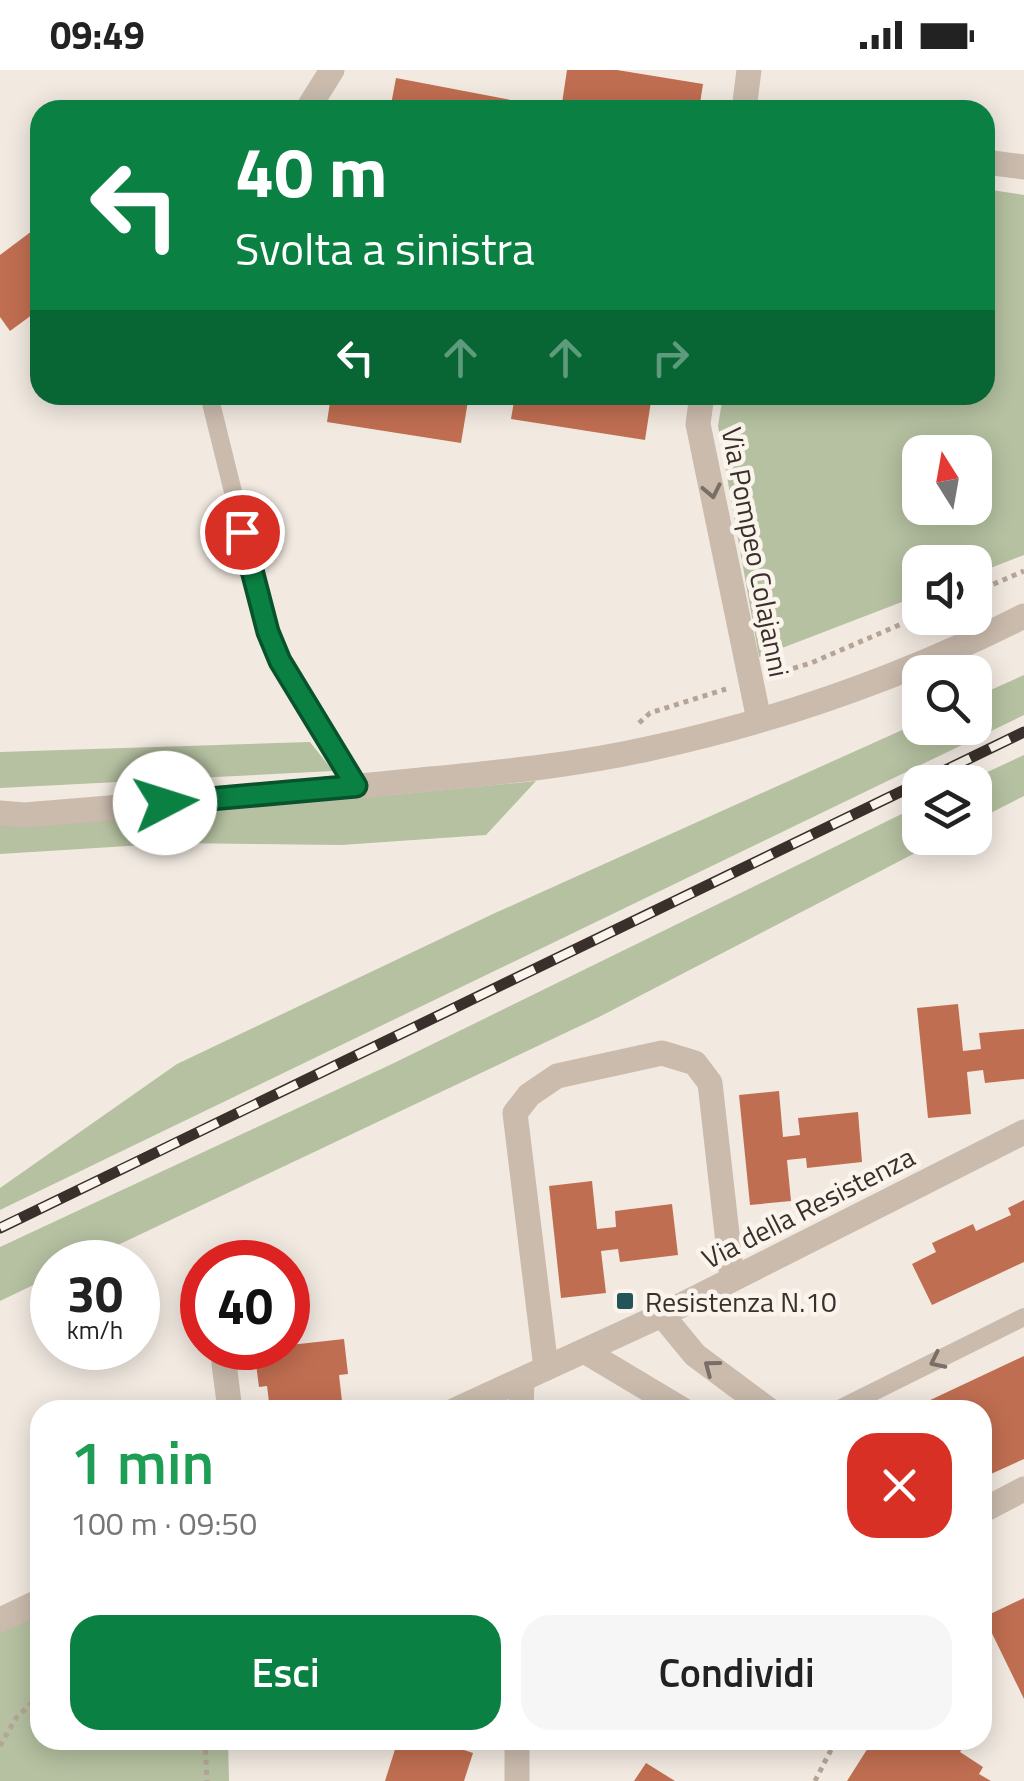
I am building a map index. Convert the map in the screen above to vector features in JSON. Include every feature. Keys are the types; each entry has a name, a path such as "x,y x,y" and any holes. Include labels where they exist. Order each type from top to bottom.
{"street":[{"path":"313,100 332,70"},
{"path":"745,100 749,70"},
{"path":"995,164 1024,168"},
{"name":"Via Pompeo Colajanni","path":"701,405 698,424 759,720"},
{"path":"0,814 356,786 536,768 651,749 759,720 922,664 1024,616"},
{"path":"546,1368 516,1113 529,1094 558,1076 662,1053 695,1063 710,1083 732,1278"},
{"name":"Via della Resistenza","path":"477,1400 662,1315 1024,1132"},
{"path":"662,1315 695,1355 755,1400"},
{"path":"586,1352 666,1400"},
{"path":"225,1370 229,1400"},
{"path":"521,1400 522,1380"},
{"path":"992,1506 1024,1489"},
{"path":"0,1620 30,1606"},
{"path":"517,1750 517,1781"}],"lane":[{"path":"211,405 268,632 294,686 356,786"},
{"path":"857,1400 1024,1318"}],"path":[{"path":"992,585 1024,571"},
{"path":"0,1746 16,1718 30,1705"},
{"path":"205,1750 207,1781"},
{"path":"815,1781 831,1750"}],"green space":[{"path":"995,191 1024,195 1024,555 992,567 992,545 902,545 902,602 759,657 718,426 721,405 995,405"},
{"path":"1024,675 1024,715 992,730 992,689"},
{"path":"902,730 902,745 962,745 921,765 902,765 902,774 0,1210 0,1188 177,1064 495,913"},
{"path":"310,742 333,771 0,788 0,752"},
{"path":"1024,755 1024,796 992,812 992,770"},
{"path":"536,781 486,835 341,845 176,843 0,854 0,821 393,795"},
{"path":"902,814 902,855 911,855 599,1017 128,1240 30,1240 30,1287 0,1301 0,1247 394,1063"},
{"path":"30,1606 30,1750 228,1750 229,1781 0,1781 0,1620"}],"building":[{"path":"567,70 617,70 703,84 701,100 562,100"},
{"path":"396,78 511,100 392,100"},
{"path":"30,232 30,316 10,331 0,317 0,255"},
{"path":"330,405 467,405 461,443 327,422"},
{"path":"513,405 650,405 645,440 511,419"},
{"path":"958,1004 963,1051 981,1049 979,1033 1024,1029 1024,1079 985,1083 983,1070 967,1072 971,1114 928,1118 917,1008"},
{"path":"779,1091 783,1137 800,1135 798,1118 858,1112 862,1162 807,1168 806,1158 787,1160 791,1201 750,1205 739,1095"},
{"path":"592,1181 597,1229 616,1227 615,1211 672,1204 678,1255 620,1262 618,1249 601,1251 606,1293 561,1298 549,1186"},
{"path":"1024,1200 1024,1262 932,1305 912,1264 936,1252 932,1243 973,1224 976,1231 1011,1215 1008,1208"},
{"path":"344,1339 348,1374 339,1375 342,1400 269,1400 267,1386 259,1387 257,1370 310,1370 310,1343"},
{"path":"1024,1356 1024,1459 992,1473 992,1400 930,1400"},
{"path":"1024,1598 1024,1699 992,1633 992,1613"},
{"path":"395,1750 473,1753 464,1781 385,1781"},
{"path":"867,1750 961,1750 983,1767 979,1774 991,1781 847,1781"},
{"path":"646,1763 675,1781 634,1781"}],"railway":[{"path":"0,1228 1024,732"}],"place":[{"name":"Resistenza N.10","path":"625,1301"}],"route":[{"path":"165,803 356,786 280,661 268,632 242,532"}]}
